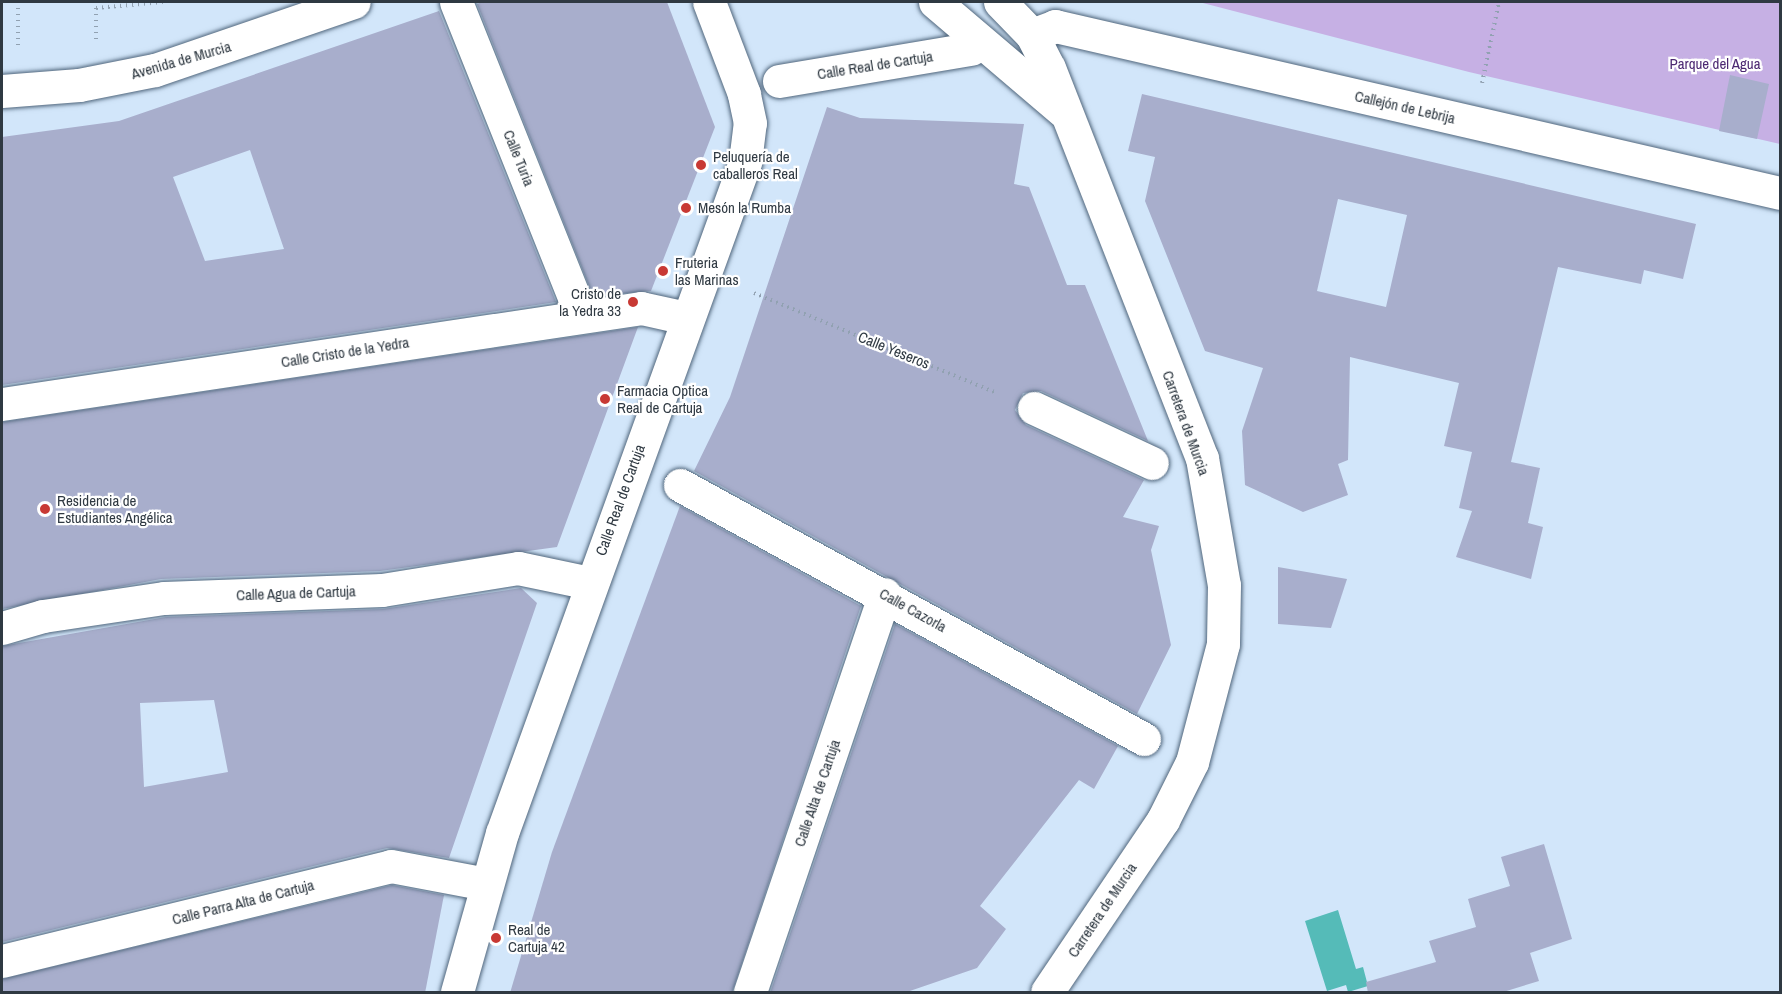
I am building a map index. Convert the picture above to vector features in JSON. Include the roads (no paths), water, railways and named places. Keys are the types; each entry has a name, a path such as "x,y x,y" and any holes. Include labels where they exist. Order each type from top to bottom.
{"street":[{"name":"Avenida de Murcia","path":"2,91 79,85 155,70 354,2"},
{"name":"Calle Turia","path":"456,2 574,297 577,316"},
{"name":"Carretera de Murcia","path":"935,2 1064,112"},
{"path":"970,2 1032,35"},
{"name":"Carretera de Murcia","path":"1000,2 1032,35 1064,112 1202,458 1219,534 1223,644 1192,762 1163,820 1047,993"},
{"name":"Calle Real de Cartuja","path":"458,993 486,884 590,583 745,162 750,123 713,4"},
{"name":"Callejón de Lebrija","path":"1032,35 1055,26 1780,193"},
{"name":"Calle Real de Cartuja","path":"779,81 971,49"},
{"name":"Calle Cristo de la Yedra","path":"2,404 577,316 641,308 687,318"},
{"path":"1034,408 1152,463"},
{"name":"Calle Cazorla","path":"680,485 885,594 1144,739"},
{"name":"Calle Agua de Cartuja","path":"2,628 164,598 382,590 518,568 569,574 590,583"},
{"name":"Calle Alta de Cartuja","path":"750,993 885,594"},
{"name":"Calle Parra Alta de Cartuja","path":"2,961 391,866 486,884"}],"place":[{"name":"Peluquería de caballeros Real","path":"701,165"},
{"name":"Mesón la Rumba","path":"686,208"},
{"name":"Fruteria las Marinas","path":"663,271"},
{"name":"Cristo de la Yedra 33","path":"633,302"},
{"name":"Farmacia Optica Real de Cartuja","path":"605,399"},
{"name":"Residencia de Estudiantes Angélica","path":"45,509"},
{"name":"Real de Cartuja 42","path":"496,938"}],"park label":[{"name":"Parque del Agua","path":"1715,64"}]}
